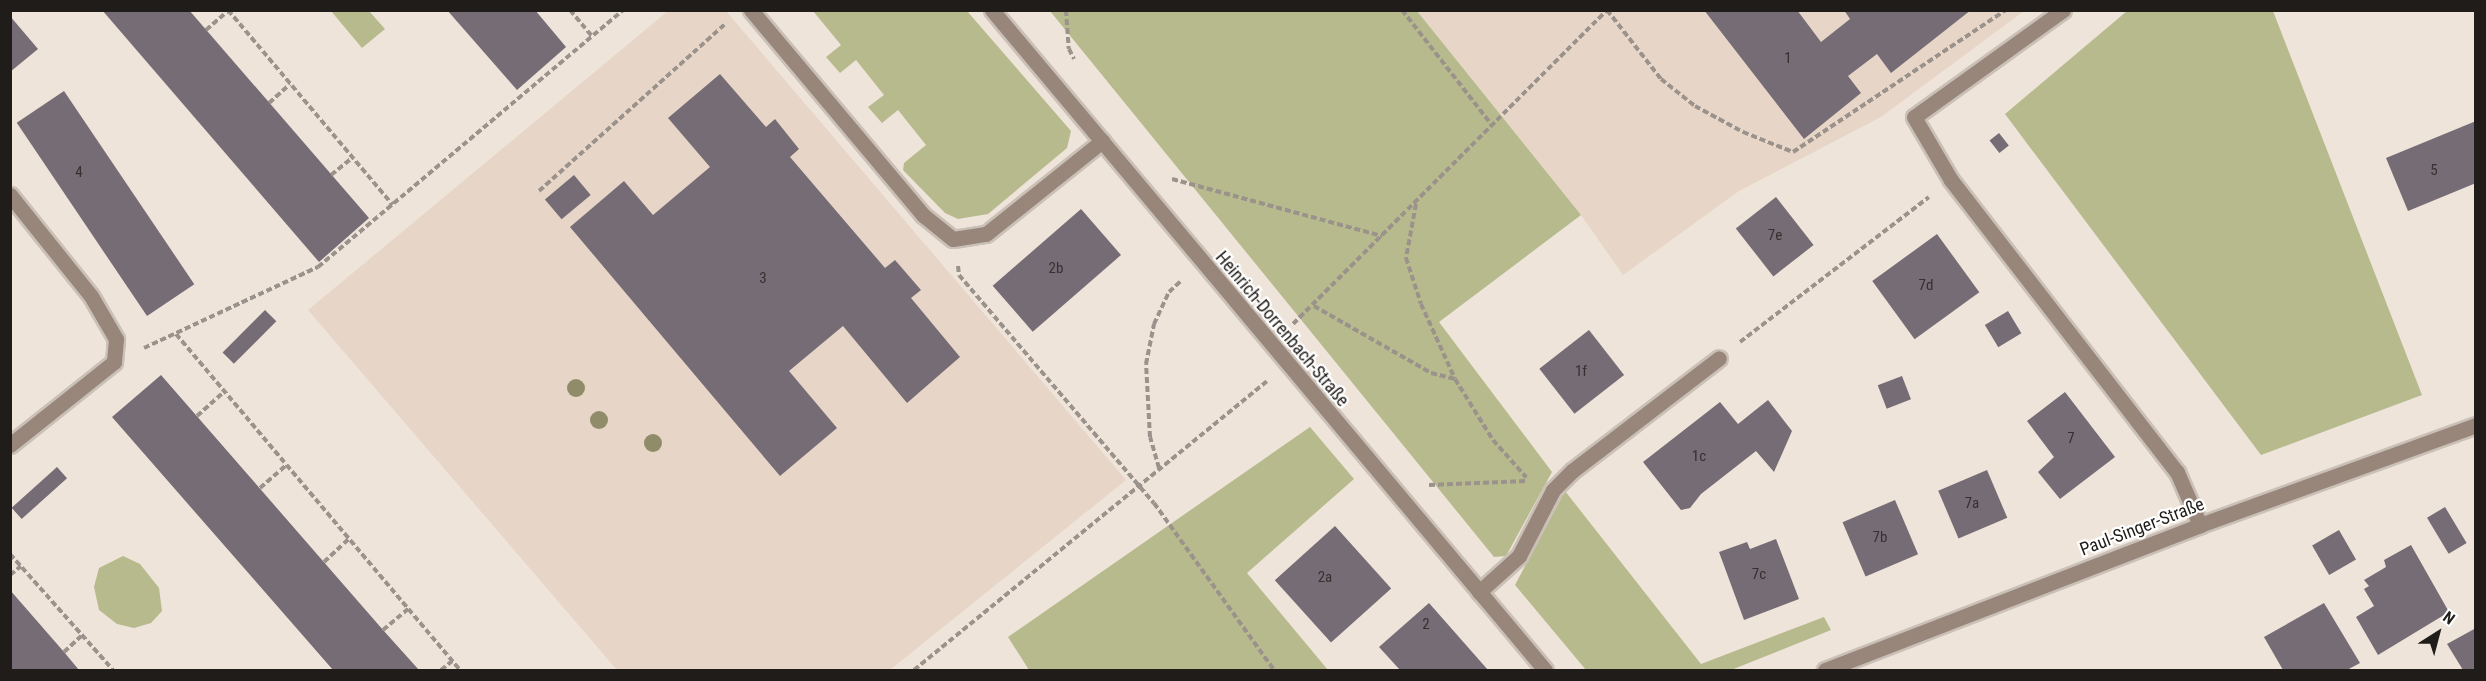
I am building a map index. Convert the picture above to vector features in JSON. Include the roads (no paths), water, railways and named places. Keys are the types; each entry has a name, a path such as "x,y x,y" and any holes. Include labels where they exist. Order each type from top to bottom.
{"street":[{"path":"751,10 923,215 953,239 986,234 1102,141"},
{"name":"Heinrich-Dorrenbach-Straße","path":"992,10 1268,345 1545,670"},
{"path":"2062,10 1914,117 1951,180 2177,472 2200,525"},
{"path":"10,195 91,296 116,339 114,362 10,445"},
{"path":"1479,592 1519,556 1550,496 1572,471 1719,358"},
{"name":"Paul-Singer-Straße","path":"1825,670 2200,525 2475,425"}]}
